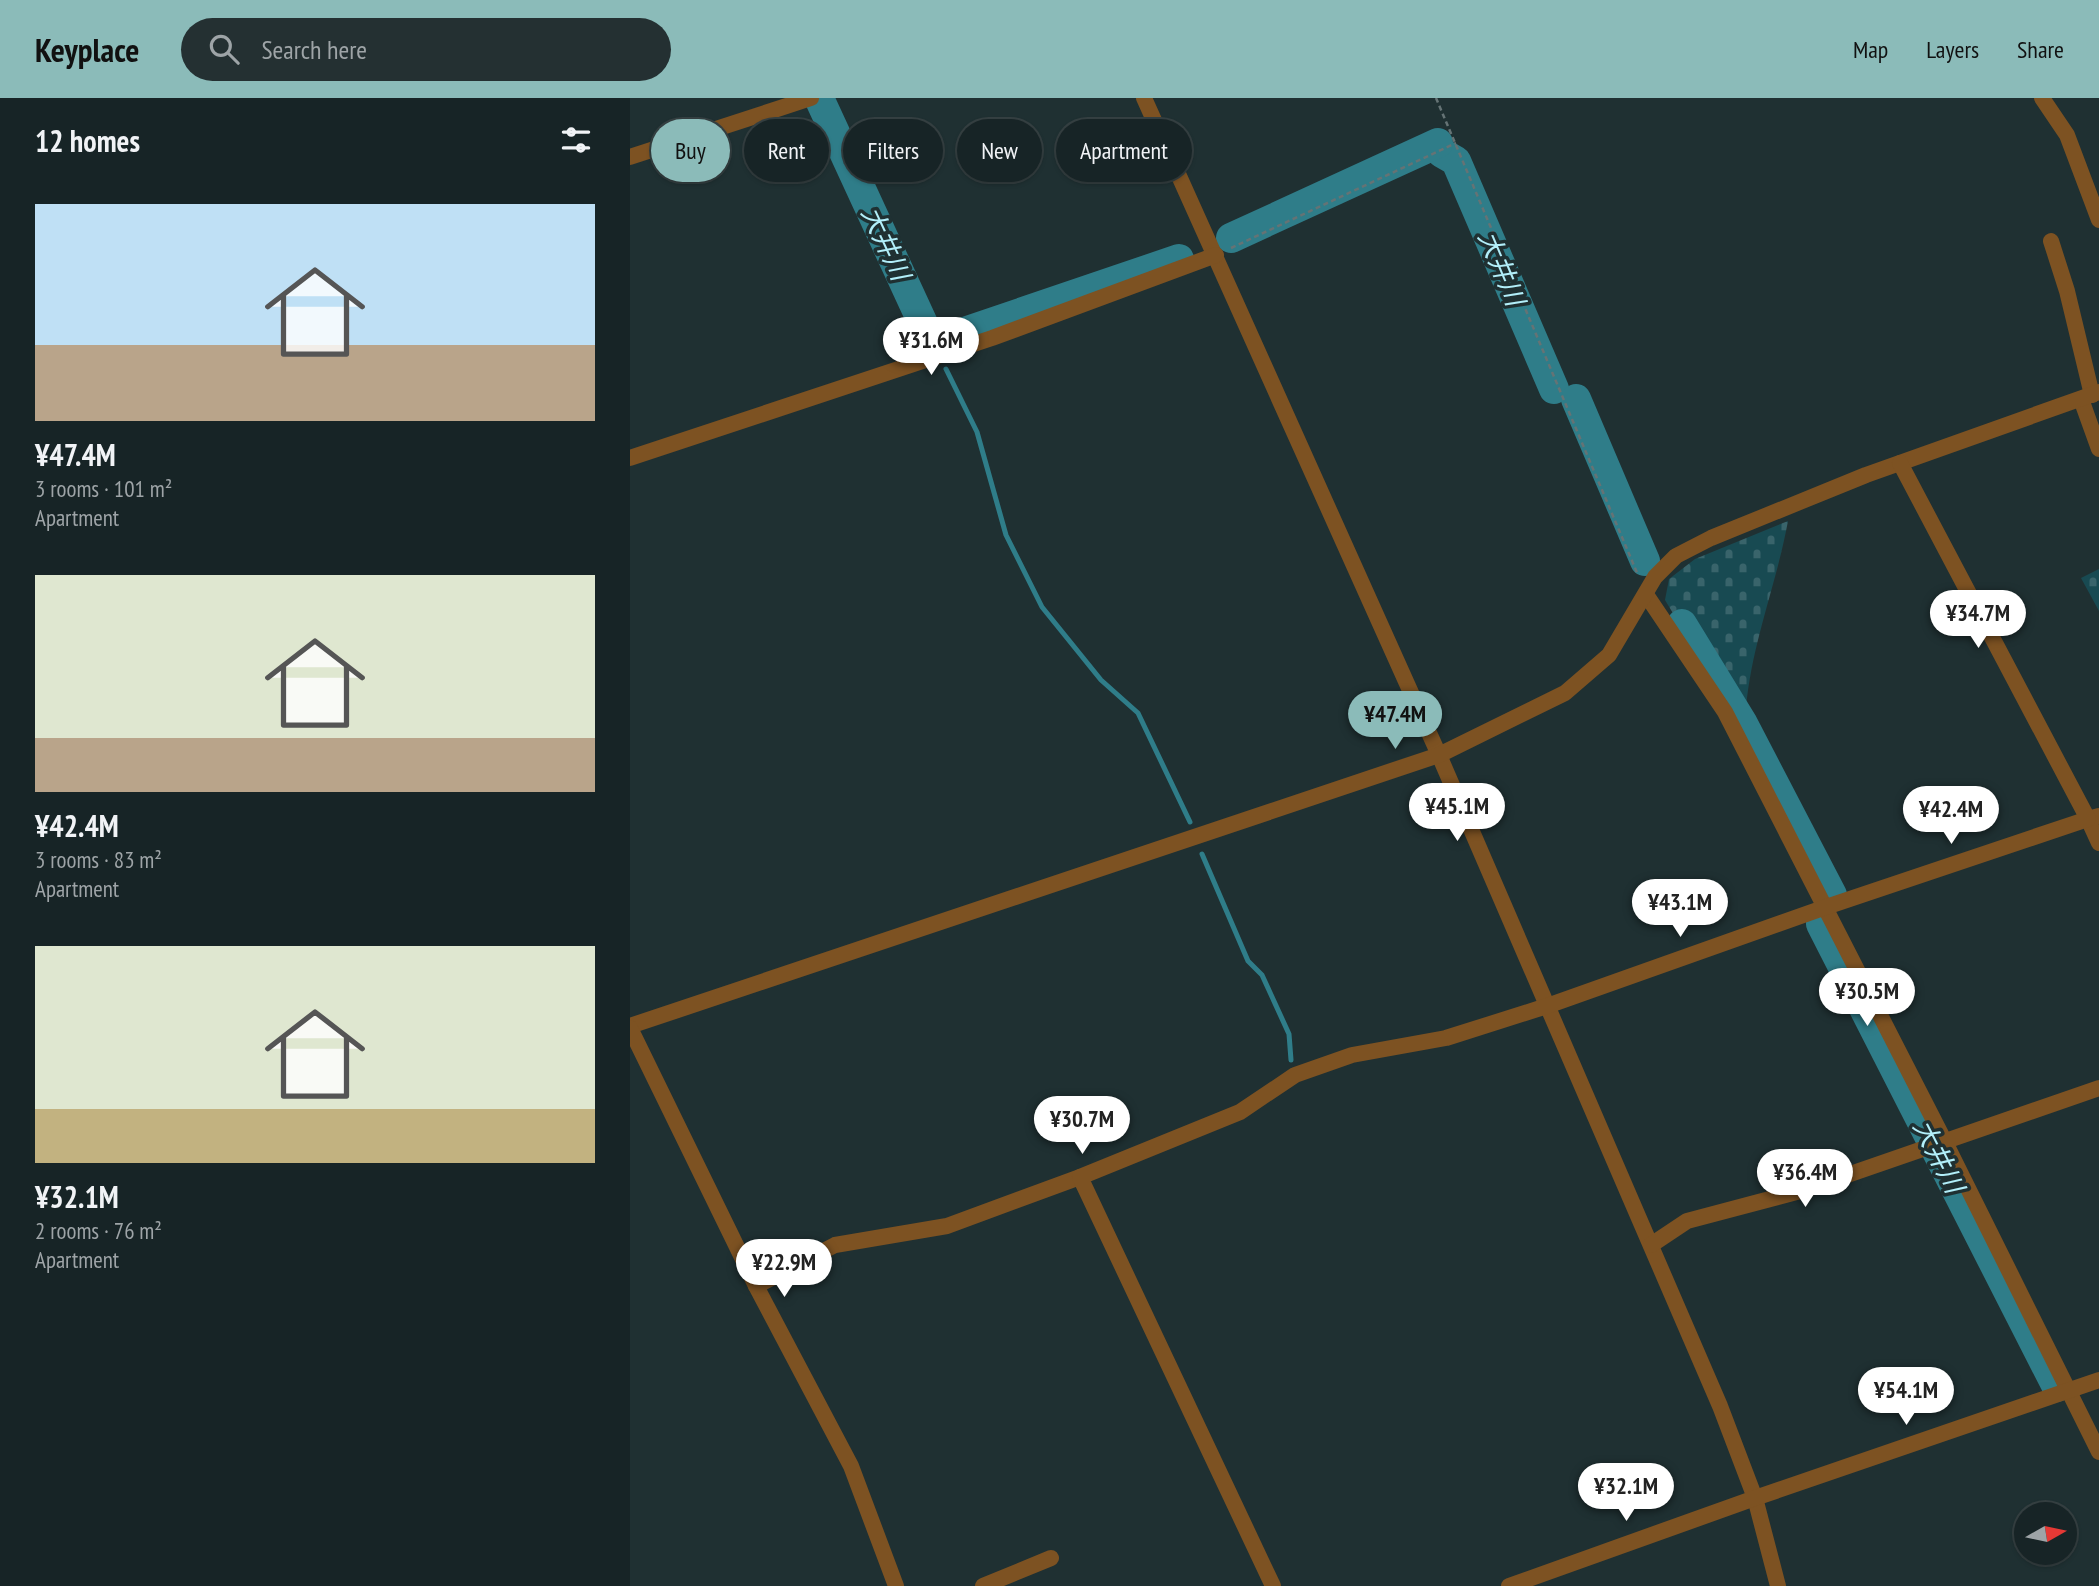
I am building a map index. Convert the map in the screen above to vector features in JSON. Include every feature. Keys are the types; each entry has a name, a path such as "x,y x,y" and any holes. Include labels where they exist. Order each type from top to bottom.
{"street":[{"path":"630,157 811,98"},
{"path":"1144,98 1439,755 1651,1245 1755,1498 1778,1586"},
{"path":"2042,98 2067,135 2093,188 2099,220"},
{"path":"2051,241 2067,290 2091,395 2099,449"},
{"path":"630,458 992,338 1216,255"},
{"path":"896,1586 851,1466 757,1286 630,1027 1439,755 1565,693 1609,655 1647,596 1655,577 1669,563 1699,544 1900,463 2091,395"},
{"path":"1900,463 2093,817 2099,843"},
{"path":"1647,596 1725,712 1826,906 2099,1452"},
{"path":"757,1286 835,1245 947,1226 1080,1177 1240,1112 1295,1075 1317,1067 1352,1055 1446,1038 1547,1006 1826,906 2093,817"},
{"path":"1651,1245 1687,1221 1804,1190 2099,1088"},
{"path":"1080,1177 1273,1586"},
{"path":"1509,1586 2099,1380"},
{"path":"983,1586 1051,1558"}],"path":[{"path":"1436,98 1647,596"},
{"path":"1216,255 1456,142"}],"green space":[{"path":"1788,521 1753,660 1746,708 1738,710 1690,630 1677,620 1665,600 1669,579 1695,559"},
{"path":"2099,569 2099,611 2081,578"}],"waterway":[{"name":"大井川","path":"819,98 932,343 1179,259"},
{"name":"大井川","path":"1231,238 1438,143"},
{"name":"大井川","path":"1442,153 1456,161 1554,389"},
{"path":"946,369 977,432 1006,535 1042,607 1101,680 1138,713 1190,822"},
{"name":"大井川","path":"1576,399 1645,561"},
{"name":"大井川","path":"1682,624 1742,722 1832,895"},
{"path":"1202,854 1248,961 1262,975 1289,1034 1291,1060"},
{"name":"大井川","path":"1821,924 2057,1387"}]}
